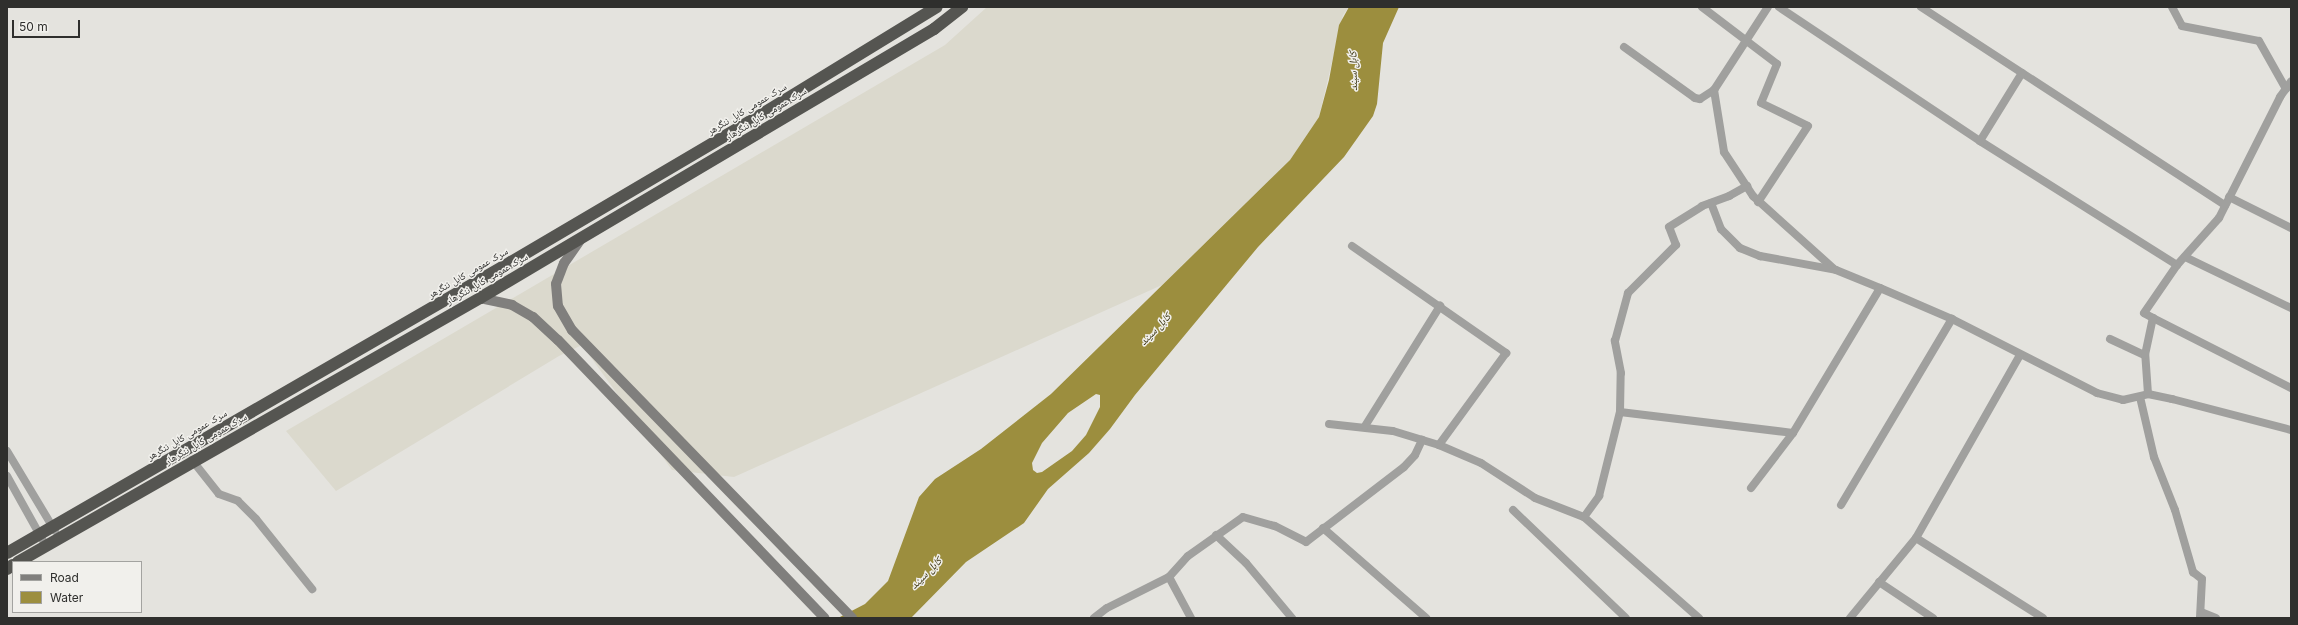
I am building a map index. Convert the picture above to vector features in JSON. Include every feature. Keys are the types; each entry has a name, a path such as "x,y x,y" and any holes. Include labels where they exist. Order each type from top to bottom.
{"highway":[{"name":"سرک عمومی کابل ننگرهر","path":"7,553 648,181 923,18 937,7"},
{"name":"سرک عمومی کابل ننگرهار","path":"20,561 192,460 480,298 934,29 962,7"}],"street":[{"path":"1702,7 1777,64 1761,103 1808,126 1758,202"},
{"path":"1624,47 1695,98 1700,99 1714,90 1768,7"},
{"path":"1779,7 1980,140 2177,266"},
{"path":"1921,7 2225,205"},
{"path":"2172,7 2182,26 2259,41 2286,89"},
{"path":"1980,140 2022,73"},
{"path":"2291,81 2218,218 2203,232 2144,313 2291,388"},
{"path":"1714,90 1724,152 1747,186 1758,202 1836,270"},
{"path":"1584,517 1599,496 1620,412 1621,373 1615,341 1628,293 1676,245 1669,227 1702,206 1747,186"},
{"path":"2229,197 2291,228"},
{"path":"1710,203 1720,229 1740,248 1760,256 1836,270 1952,319 2097,393 2123,400 2144,396 2291,430"},
{"path":"583,236 564,263 556,284 558,306 572,330 852,618"},
{"path":"1352,246 1506,353 1439,445"},
{"path":"2185,257 2291,308"},
{"path":"1751,488 1793,433 1880,288"},
{"path":"480,298 512,305 538,321 825,618"},
{"path":"1365,426 1440,306"},
{"path":"2153,318 2145,355 2144,396 2154,457 2175,510 2193,572 2202,579 2200,615 2216,618"},
{"path":"1841,505 1952,319"},
{"path":"2110,339 2145,355"},
{"path":"1850,618 1916,538 2020,355"},
{"path":"1620,412 1793,433"},
{"path":"1329,424 1365,426 1439,445 1481,463 1535,498 1584,517 1699,618"},
{"path":"1094,618 1107,608 1169,577 1188,556 1243,517 1275,526 1306,542 1404,467 1415,455 1422,440"},
{"path":"7,451 59,538"},
{"path":"192,460 219,494 238,501 256,519 312,589"},
{"path":"7,476 46,546"},
{"path":"1513,510 1626,618"},
{"path":"1323,528 1426,618"},
{"path":"1216,535 1246,563 1292,618"},
{"path":"1916,538 2043,618"},
{"path":"1169,577 1191,618"},
{"path":"1879,582 1933,618"}],"shaded area":[{"path":"987,7 1349,7 1343,15 1319,117 1306,137 1290,160 1162,285 734,477 672,470 582,345 559,356 336,491 286,431 945,45"}],"water":[{"name":"کابل سيند","path":"1349,7 1399,7 1383,43 1377,104 1373,116 1344,157 1258,247 1135,395 1110,429 1089,453 1048,489 1024,523 966,562 911,618 838,618 865,604 888,581 919,497 935,479 981,449 1051,394 1290,160 1319,117 1329,80 1339,25","holes":["1096,394 1100,395 1100,407 1086,435 1072,451 1042,472 1037,473 1033,470 1032,463 1042,443 1068,413"]}]}
